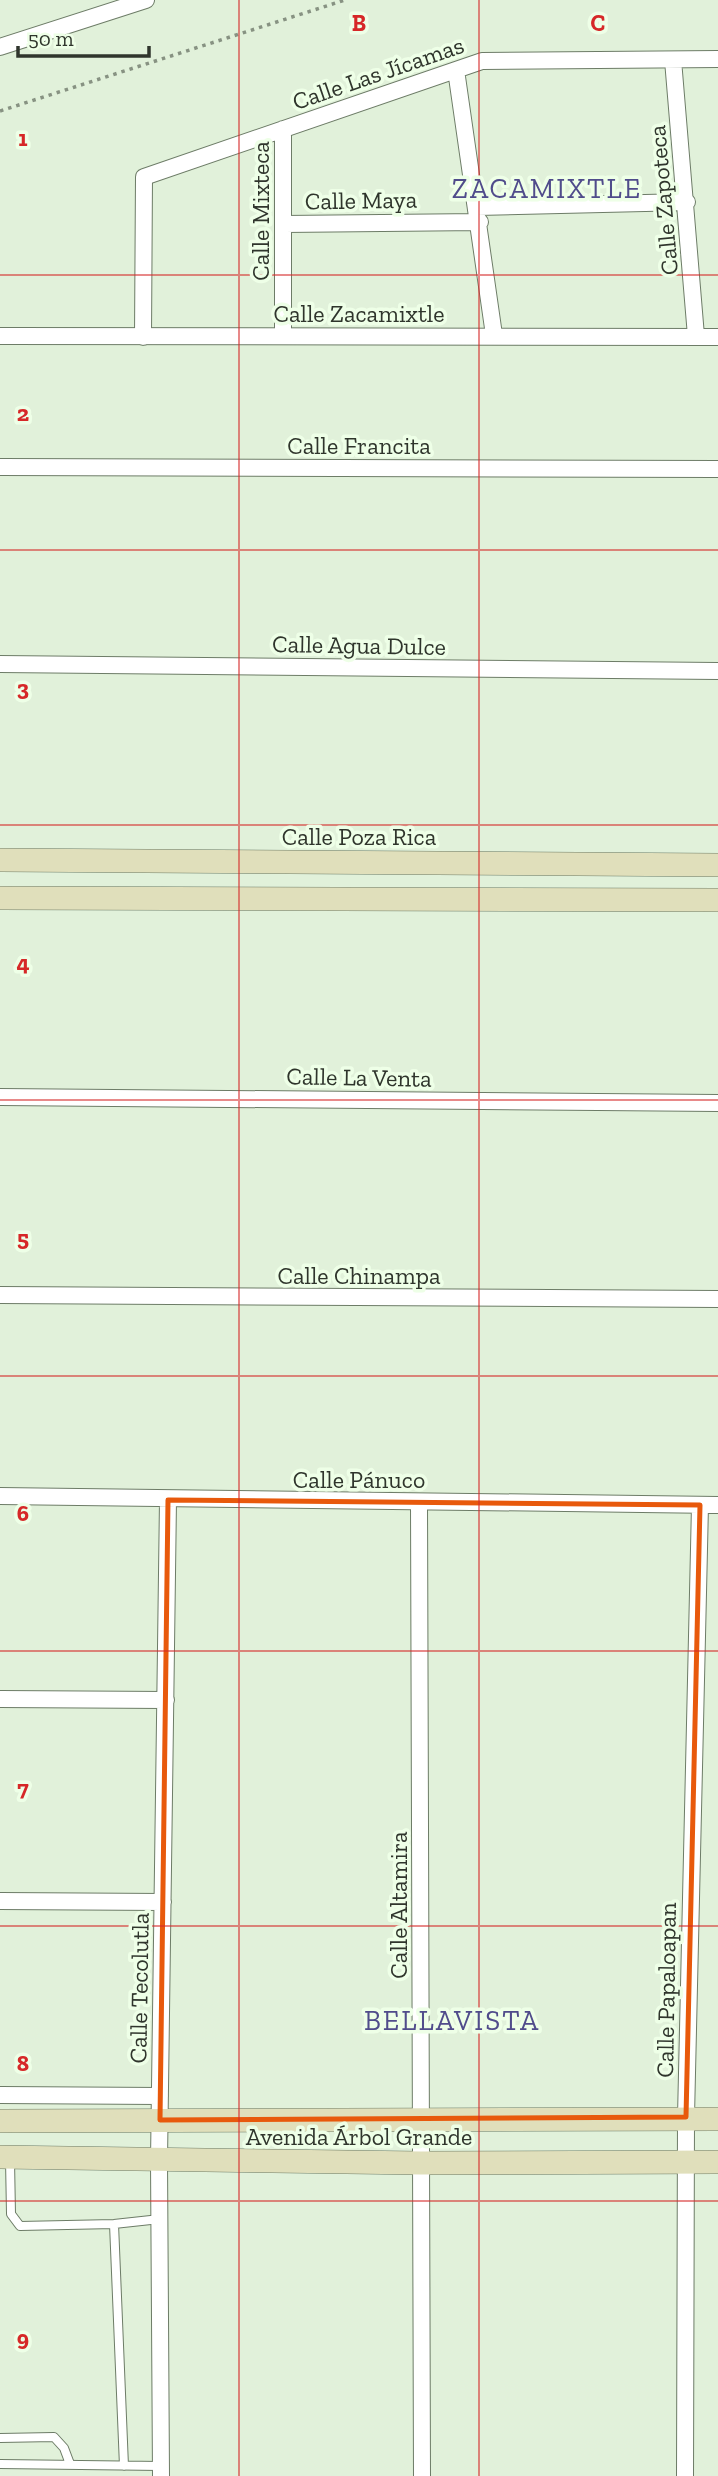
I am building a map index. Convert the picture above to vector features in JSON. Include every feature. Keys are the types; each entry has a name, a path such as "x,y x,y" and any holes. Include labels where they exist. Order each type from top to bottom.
{"street":[{"path":"0,47 101,7 146,0"},
{"name":"Calle Las Jícamas","path":"143,337 145,177 482,61 718,59"},
{"name":"Calle Zapoteca","path":"673,60 687,202 696,336"},
{"path":"456,70 494,335"},
{"name":"Calle Mixteca","path":"283,129 283,335"},
{"name":"Calle Maya","path":"284,224 687,202"},
{"name":"Calle Zacamixtle","path":"0,336 718,337"},
{"name":"Calle Francita","path":"0,467 718,469"},
{"name":"Calle Agua Dulce","path":"0,664 718,671"},
{"name":"Calle Poza Rica","path":"0,860 718,865"},
{"path":"459,899 456,880 464,863"},
{"path":"533,900 540,882 536,864"},
{"path":"0,898 718,900"},
{"name":"Calle La Venta","path":"0,1097 718,1103"},
{"name":"Calle Chinampa","path":"0,1295 718,1299"},
{"name":"Calle Pánuco","path":"0,1496 718,1505"},
{"name":"Calle Tecolutla","path":"161,2471 159,2161 168,1500"},
{"name":"Calle Altamira","path":"419,1502 422,2476"},
{"name":"Calle Papaloapan","path":"685,2476 685,2117 700,1505"},
{"path":"0,1699 166,1700"},
{"path":"0,1901 163,1902"},
{"path":"0,2095 160,2096"},
{"name":"Avenida Árbol Grande","path":"0,2121 718,2119"},
{"name":"Avenida Árbol Grande","path":"5,2157 420,2163 718,2162"}],"lane":[{"path":"5,2157 11,2214 19,2225 114,2224 160,2219"},
{"path":"114,2224 124,2466"},
{"path":"0,2438 54,2437 64,2448 71,2464"},
{"path":"0,2464 124,2466 161,2471"}],"path":[{"path":"0,110 345,0"}],"highlighted area":[{"path":"168,1500 700,1505 686,2117 160,2120"}],"district":[{"name":"ZACAMIXTLE","path":"547,188"},
{"name":"BELLAVISTA","path":"452,2020"}]}
